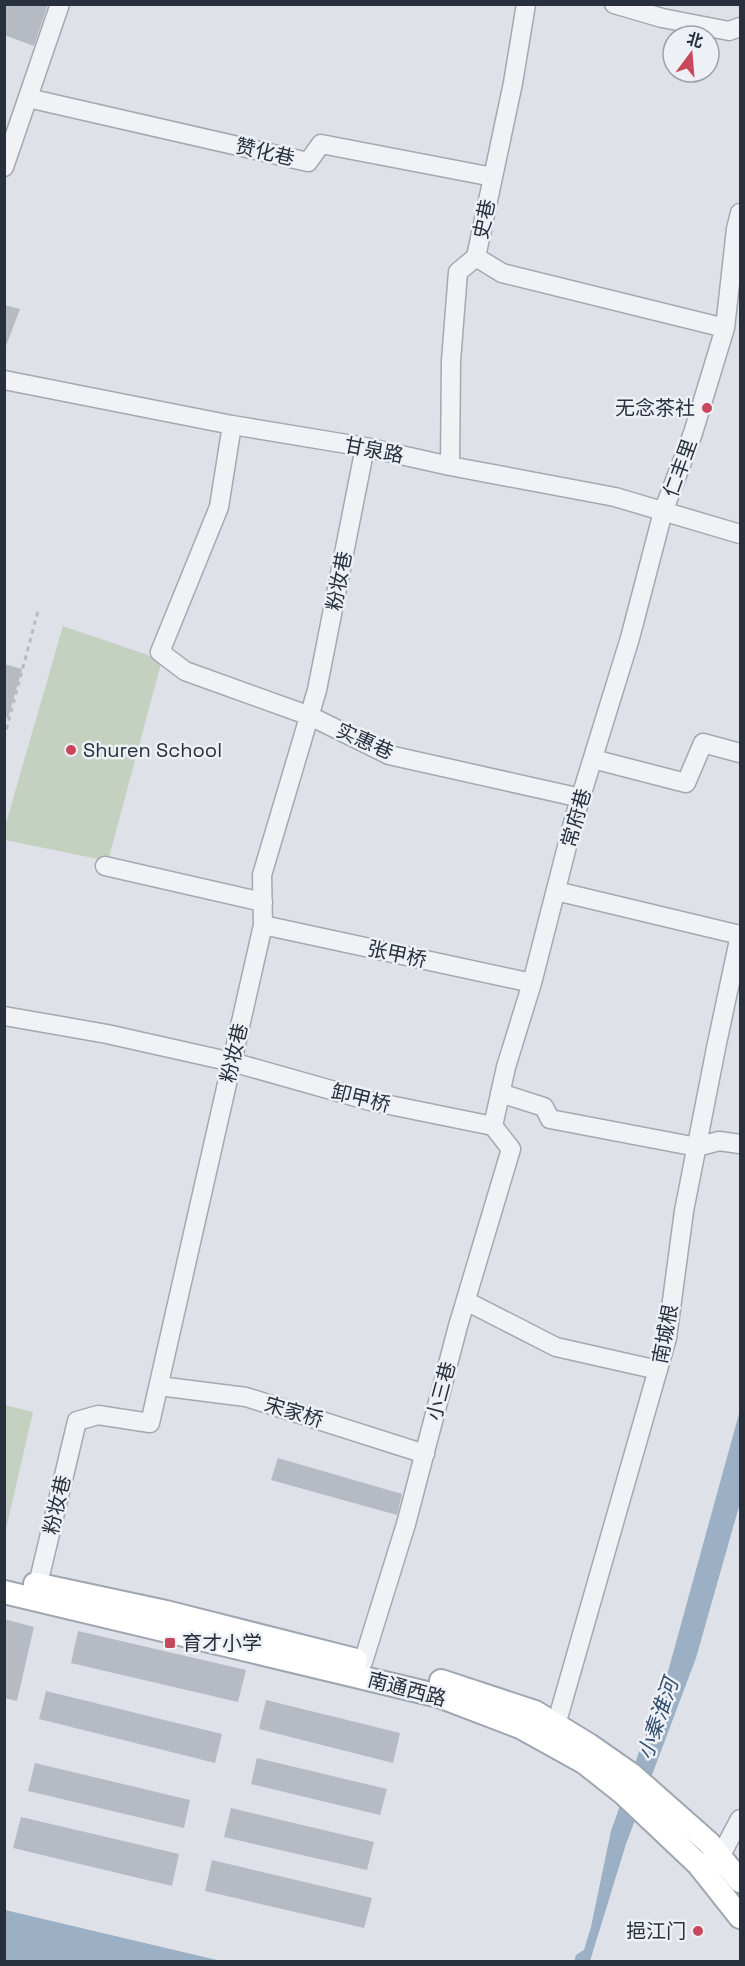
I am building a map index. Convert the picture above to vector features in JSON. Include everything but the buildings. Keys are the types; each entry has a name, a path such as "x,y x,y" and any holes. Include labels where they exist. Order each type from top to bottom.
{"main road":[{"name":"南通西路","path":"4,1577 166,1612 444,1682 535,1712 589,1745 628,1784 648,1815 698,1864 741,1917"},
{"name":"南通西路","path":"4,1592 439,1696 520,1727 585,1763 628,1784 651,1791 709,1843 741,1881"}],"street":[{"path":"4,167 60,4"},
{"name":"史巷","path":"450,466 451,361 458,272 476,257 513,84 526,4"},
{"path":"614,4 662,18 729,31 741,27"},
{"name":"赞化巷","path":"28,98 308,162 321,144 493,177"},
{"name":"仁丰里","path":"663,512 693,434 725,328 736,283 736,229 741,213"},
{"path":"476,257 502,273 725,328"},
{"name":"甘泉路","path":"4,380 232,425 365,447 450,466 615,497 741,534"},
{"name":"实惠巷","path":"232,425 219,507 160,652 185,671 310,716 389,755 581,798"},
{"name":"粉妆巷","path":"38,1584 76,1421 98,1415 150,1423 263,925 262,875 317,690 365,447"},
{"name":"常府巷","path":"493,1126 581,798 630,638 663,512"},
{"path":"592,759 686,783 703,742 741,753"},
{"path":"105,866 263,902"},
{"path":"556,891 740,935"},
{"name":"张甲桥","path":"263,925 532,982"},
{"name":"南城根","path":"556,1725 667,1338 684,1212 740,935"},
{"name":"卸甲桥","path":"4,1016 107,1034 232,1062 370,1101 493,1126"},
{"path":"500,1093 544,1107 550,1119 696,1147 720,1141 741,1144"},
{"name":"小三巷","path":"363,1662 406,1524 466,1301 511,1149 493,1126"},
{"path":"466,1301 556,1347 658,1371"},
{"name":"宋家桥","path":"159,1386 246,1397 425,1454"},
{"path":"720,1857 741,1819"}],"path":[{"path":"4,738 38,611"}],"green space":[{"name":"Shuren School","path":"63,626 162,660 108,861 5,840 4,830"},
{"path":"5,1405 33,1412 6,1529 4,1529"}],"water":[{"name":"小秦淮河","path":"740,1410 740,1503 696,1658 626,1844 590,1961 574,1962 576,1955 584,1950 611,1831 661,1697"},
{"path":"5,1910 221,1961 5,1961"}],"place":[{"name":"无念茶社","path":"707,408"},
{"name":"Shuren School","path":"71,750"},
{"name":"育才小学","path":"170,1643"},
{"name":"挹江门","path":"698,1931"}]}
